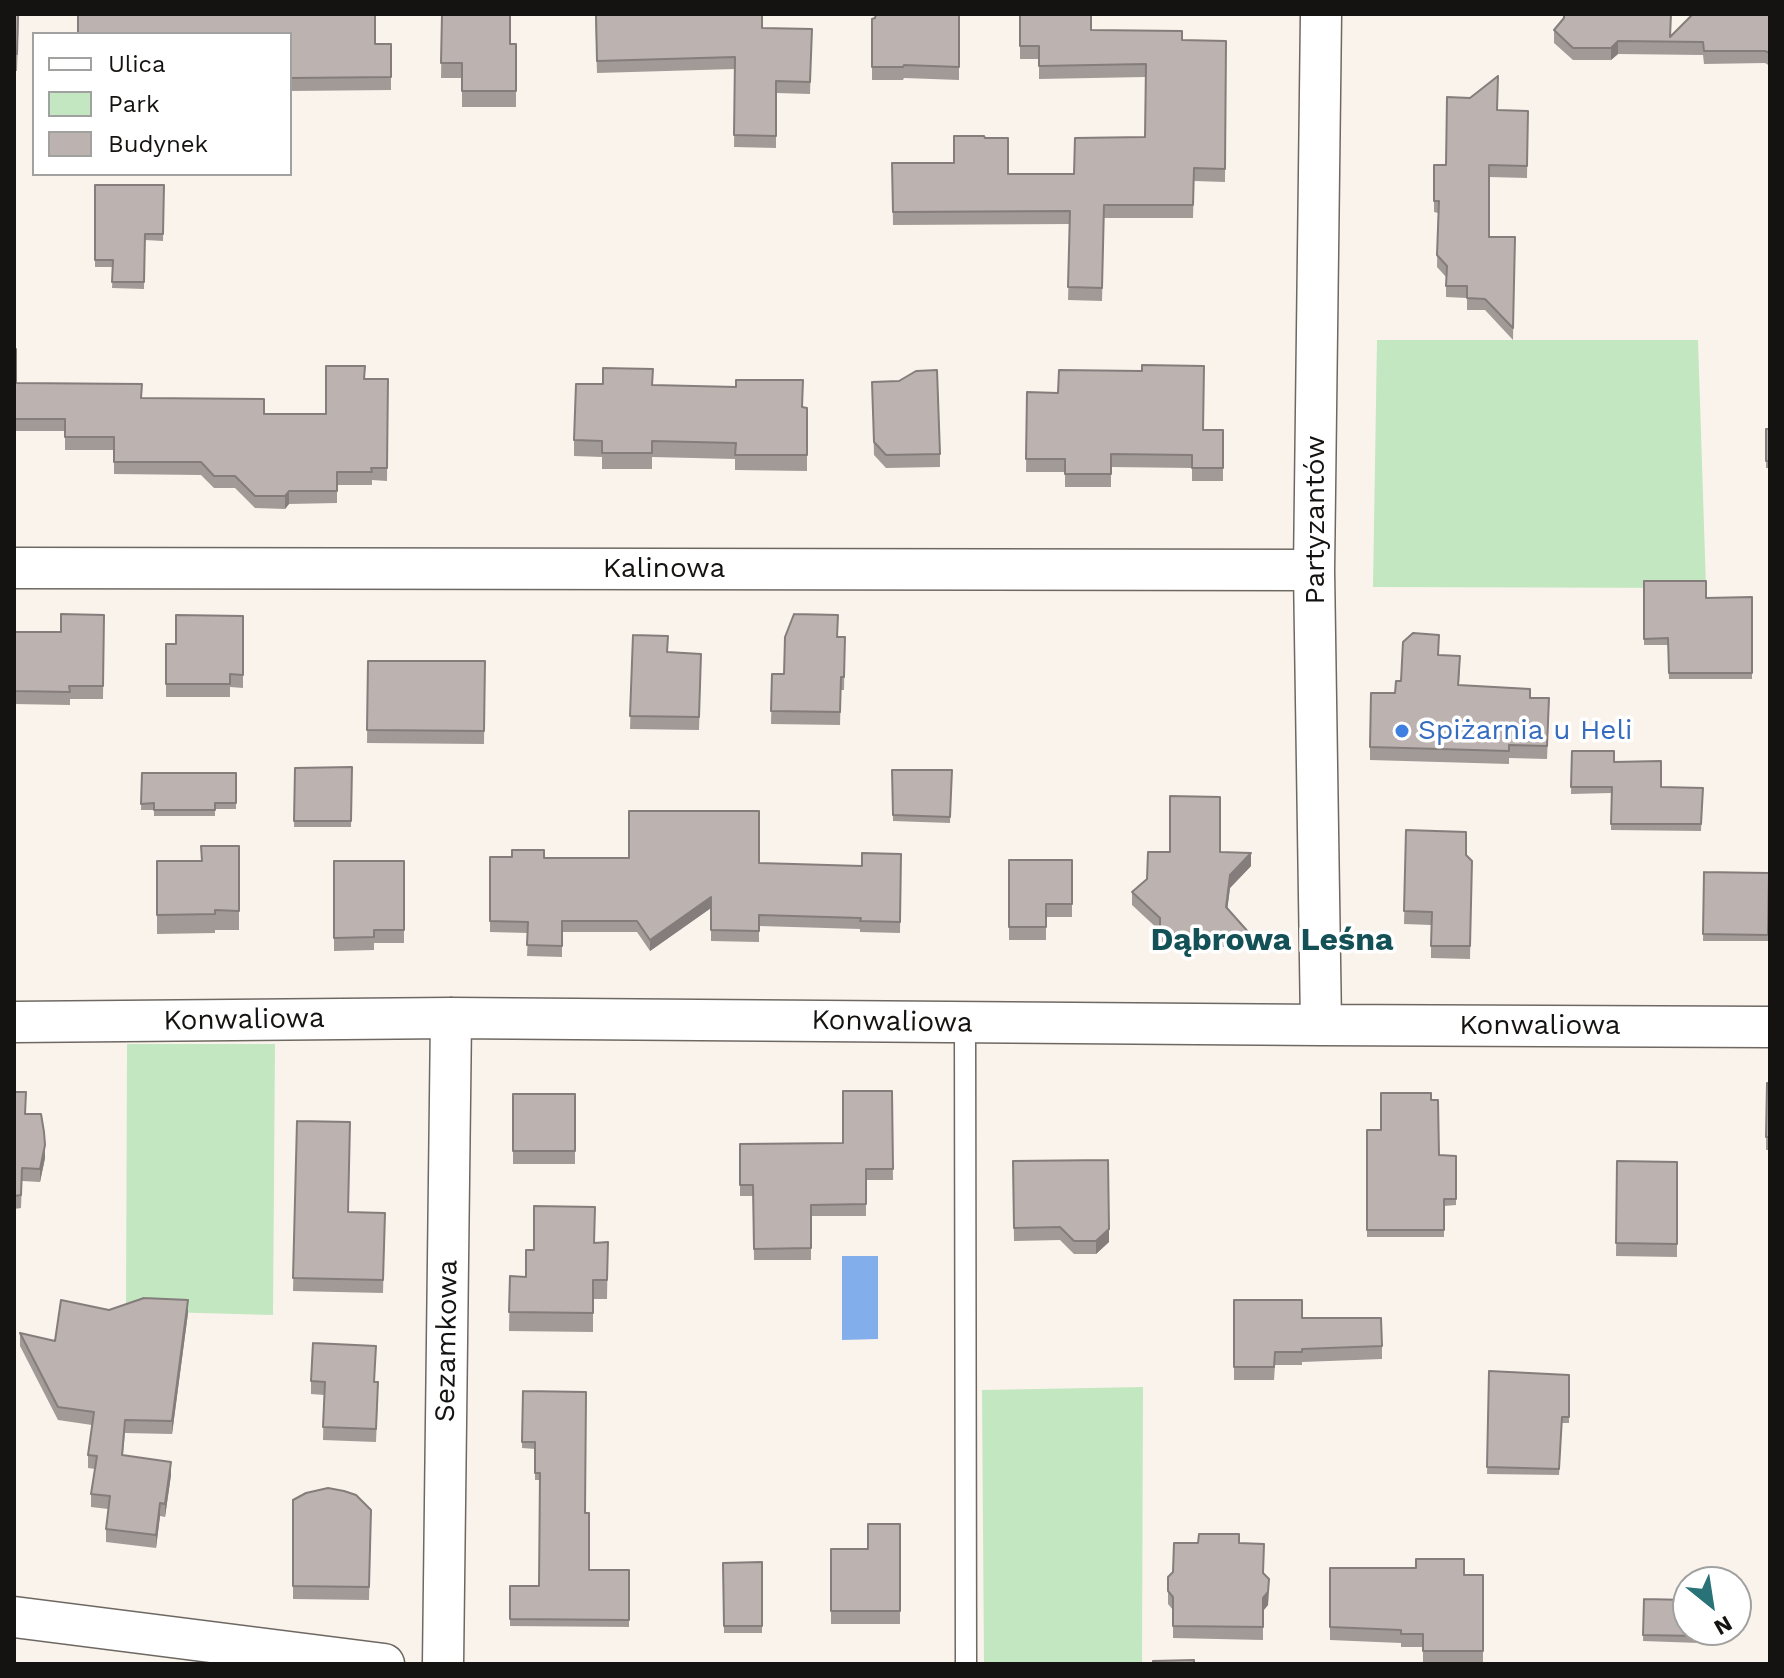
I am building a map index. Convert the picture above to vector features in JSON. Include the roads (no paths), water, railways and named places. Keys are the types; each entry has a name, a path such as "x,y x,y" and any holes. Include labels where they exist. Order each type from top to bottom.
{"street":[{"name":"Partyzantów","path":"1321,14 1314,570 1321,1025"},
{"name":"Kalinowa","path":"14,568 1314,570"},
{"name":"Konwaliowa","path":"14,1022 451,1018 1770,1027"},
{"name":"Sezamkowa","path":"443,1664 451,1018"},
{"path":"14,1617 384,1664"}],"lane":[{"path":"965,1023 966,1664"}],"water":[{"path":"842,1256 878,1256 878,1339 842,1340"}],"place":[{"name":"Spiżarnia u Heli","path":"1402,731"}],"district":[{"name":"Dąbrowa Leśna","path":"1272,941"}]}
